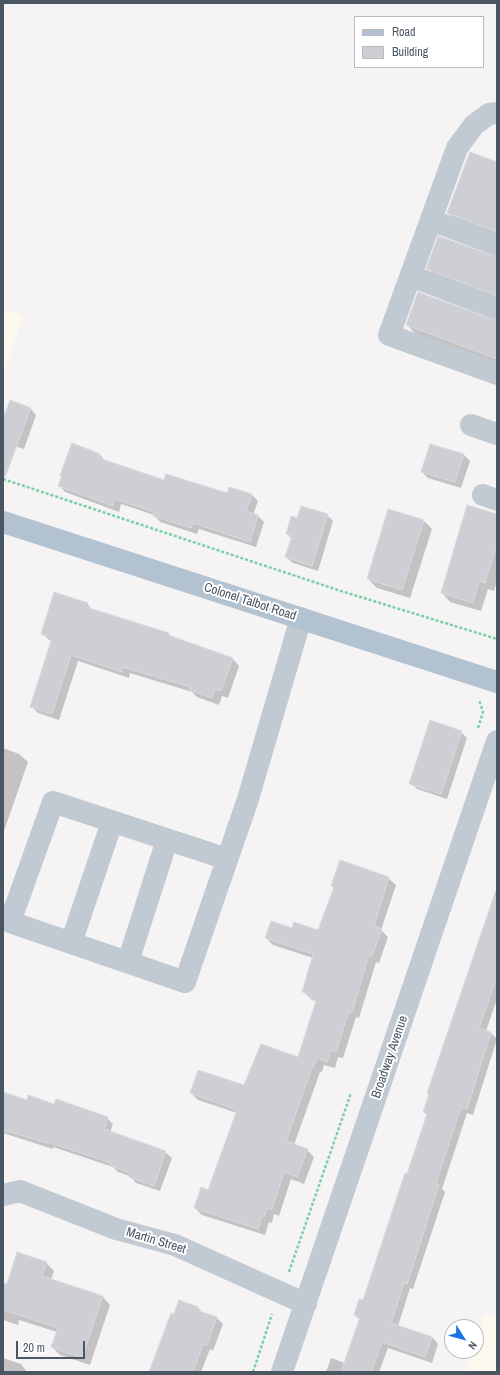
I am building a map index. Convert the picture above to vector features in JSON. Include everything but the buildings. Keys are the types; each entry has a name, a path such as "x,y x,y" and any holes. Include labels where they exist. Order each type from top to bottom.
{"main road":[{"name":"Colonel Talbot Road","path":"3,522 497,682"}],"street":[{"path":"497,113 489,114 474,125 457,148 389,335 497,374"},
{"path":"431,220 497,245"},
{"path":"410,276 497,308"},
{"path":"471,425 497,434"},
{"path":"227,859 53,802 7,926 71,943 185,982 248,799 302,618"},
{"name":"Broadway Avenue","path":"282,1372 497,741"},
{"path":"71,943 112,822"},
{"path":"128,962 167,840"},
{"name":"Martin Street","path":"3,1195 20,1191 116,1229 175,1245 306,1304"}],"path":[{"path":"3,479 341,591 497,639"},
{"path":"475,735 483,712"},
{"path":"287,1278 352,1090"},
{"path":"253,1372 272,1316"}],"shaded area":[{"path":"3,310 23,316 3,374"},
{"path":"485,1314 497,1318 497,1372 465,1372 469,1359 484,1359 483,1319"}]}
